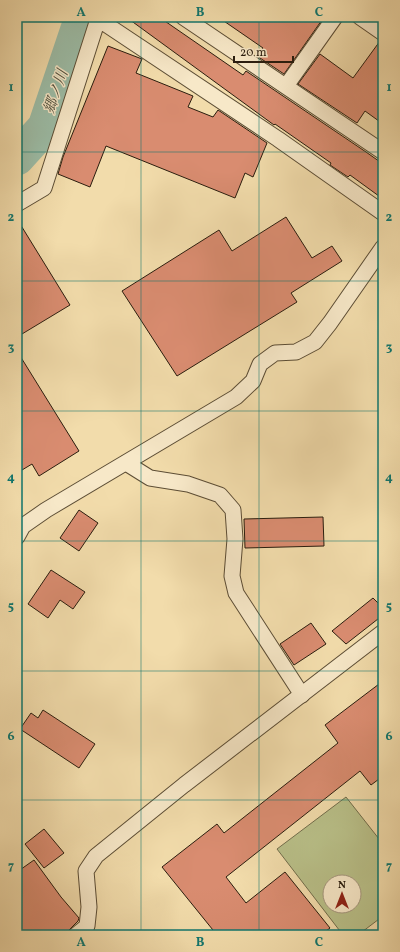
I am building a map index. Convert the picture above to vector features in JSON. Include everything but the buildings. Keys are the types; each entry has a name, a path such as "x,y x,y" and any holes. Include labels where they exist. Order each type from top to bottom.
{"street":[{"path":"183,17 383,152"},
{"path":"286,86 335,17"},
{"path":"360,17 383,33"},
{"path":"17,204 44,188 98,19 272,135 383,213"},
{"path":"19,527 236,397 253,381 260,364 275,353 296,352 316,342 383,247"},
{"path":"126,463 150,478 188,484 220,495 233,510 235,539 232,576 236,593 302,694"},
{"path":"85,932 89,907 86,871 96,856 184,785 383,632"}],"green space":[{"path":"346,797 383,844 383,916 358,935 343,935 327,914 362,914 362,874 322,874 322,908 277,849"}],"waterway":[{"name":"郷ノ川","path":"17,158 45,127 82,17"}]}
